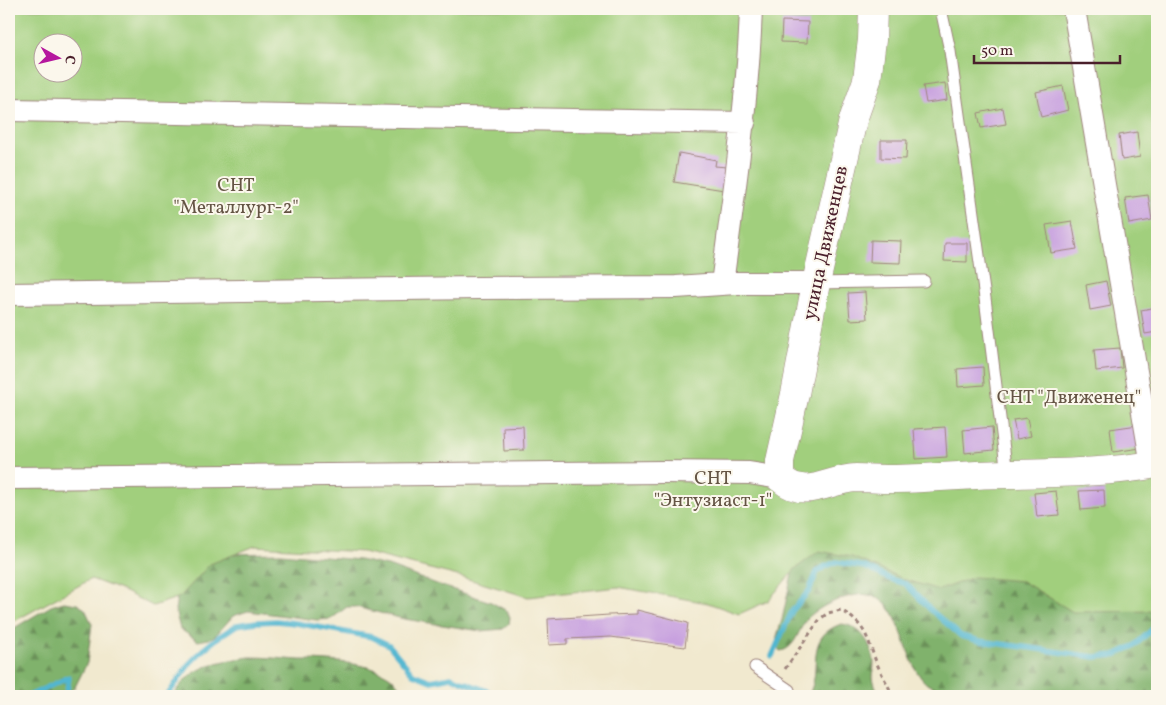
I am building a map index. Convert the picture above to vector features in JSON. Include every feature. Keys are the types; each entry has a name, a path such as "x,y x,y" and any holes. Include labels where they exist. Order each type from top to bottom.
{"street":[{"path":"722,284 744,123 751,9"},
{"name":"улица Движенцев","path":"780,478 780,461 816,282 853,120 867,80 872,40 873,9"},
{"path":"9,478 663,472 749,473 780,478 793,486 809,488 855,478 891,479 1048,474 1099,471 1154,464 1074,9"},
{"path":"9,110 744,123"},
{"path":"9,294 676,287 816,282"}],"lane":[{"path":"941,9 950,52 984,288 1007,474"},
{"path":"816,282 924,281"},
{"path":"755,667 789,690"}],"path":[{"path":"777,682 820,619 828,613 841,610 861,625 869,639 877,663 893,696"}],"green space":[{"path":"9,9 1157,9 1157,611 1073,612 1022,581 974,577 939,590 906,580 852,557 819,551 795,569 768,601 739,614 708,603 618,587 528,597 458,576 363,552 255,546 210,564 180,597 153,606 121,590 91,579 9,624"},
{"path":"825,541 1157,606 1157,696 990,696 963,688 932,687 918,674 893,614 884,603 873,596 851,596 823,607 806,620 793,643 785,650 780,651 776,645 777,636 794,564"},
{"path":"281,553 359,560 388,566 491,602 507,611 510,617 509,624 503,629 481,631 404,619 356,607 347,607 331,619 317,620 248,611 233,616 215,636 198,641 180,629 175,610 178,590 189,575 226,554"},
{"path":"64,602 77,604 85,609 92,624 87,663 75,687 67,696 9,696 9,631 51,606"},
{"path":"841,624 854,628 868,642 873,655 873,677 877,696 808,696 812,686 818,646 822,637 829,630"},
{"path":"250,657 343,662 360,665 389,676 398,685 401,696 174,696 180,686 196,672 216,663"}],"building":[{"path":"782,21 808,22 807,43 781,42"},
{"path":"945,83 947,100 926,103 923,86"},
{"path":"1063,86 1068,110 1041,117 1036,92"},
{"path":"1003,108 1006,124 981,128 978,113"},
{"path":"1137,132 1140,157 1122,160 1119,135"},
{"path":"881,140 907,140 906,159 881,158"},
{"path":"679,153 716,160 715,166 727,167 724,190 674,182"},
{"path":"1148,195 1152,220 1129,224 1125,198"},
{"path":"1072,221 1077,249 1051,253 1046,225"},
{"path":"871,240 901,241 900,263 870,262"},
{"path":"945,243 967,243 967,262 944,261"},
{"path":"1106,281 1111,306 1090,310 1086,285"},
{"path":"865,292 867,319 850,320 848,293"},
{"path":"1157,307 1157,332 1145,334 1141,310"},
{"path":"1120,348 1122,368 1096,371 1094,350"},
{"path":"983,367 984,385 958,387 957,369"},
{"path":"1027,418 1031,436 1017,439 1013,420"},
{"path":"1138,425 1141,448 1113,452 1110,429"},
{"path":"523,426 524,450 504,451 503,427"},
{"path":"945,427 947,457 916,459 914,429"},
{"path":"992,427 994,450 965,453 963,430"},
{"path":"1104,490 1105,508 1081,510 1079,491"},
{"path":"1056,491 1059,515 1037,517 1034,493"},
{"path":"637,610 688,623 685,647 611,637 567,639 567,644 549,645 548,619 637,614"}],"waterway":[{"path":"772,656 792,611 809,591 817,572 836,562 865,567 890,579 906,584 932,611 961,636 980,641 1095,657 1115,655 1134,646 1157,625"},
{"path":"167,696 190,663 220,636 237,625 276,621 372,637 389,645 413,674 431,681 451,677 500,696"},
{"path":"29,696 69,677 66,696"},
{"path":"686,696 702,696"}],"park label":[{"name":"СНТ \"Металлург-2\"","path":"236,197"},
{"name":"СНТ \"Движенец\"","path":"1069,398"},
{"name":"СНТ \"Энтузиаст-1\"","path":"713,490"}]}
